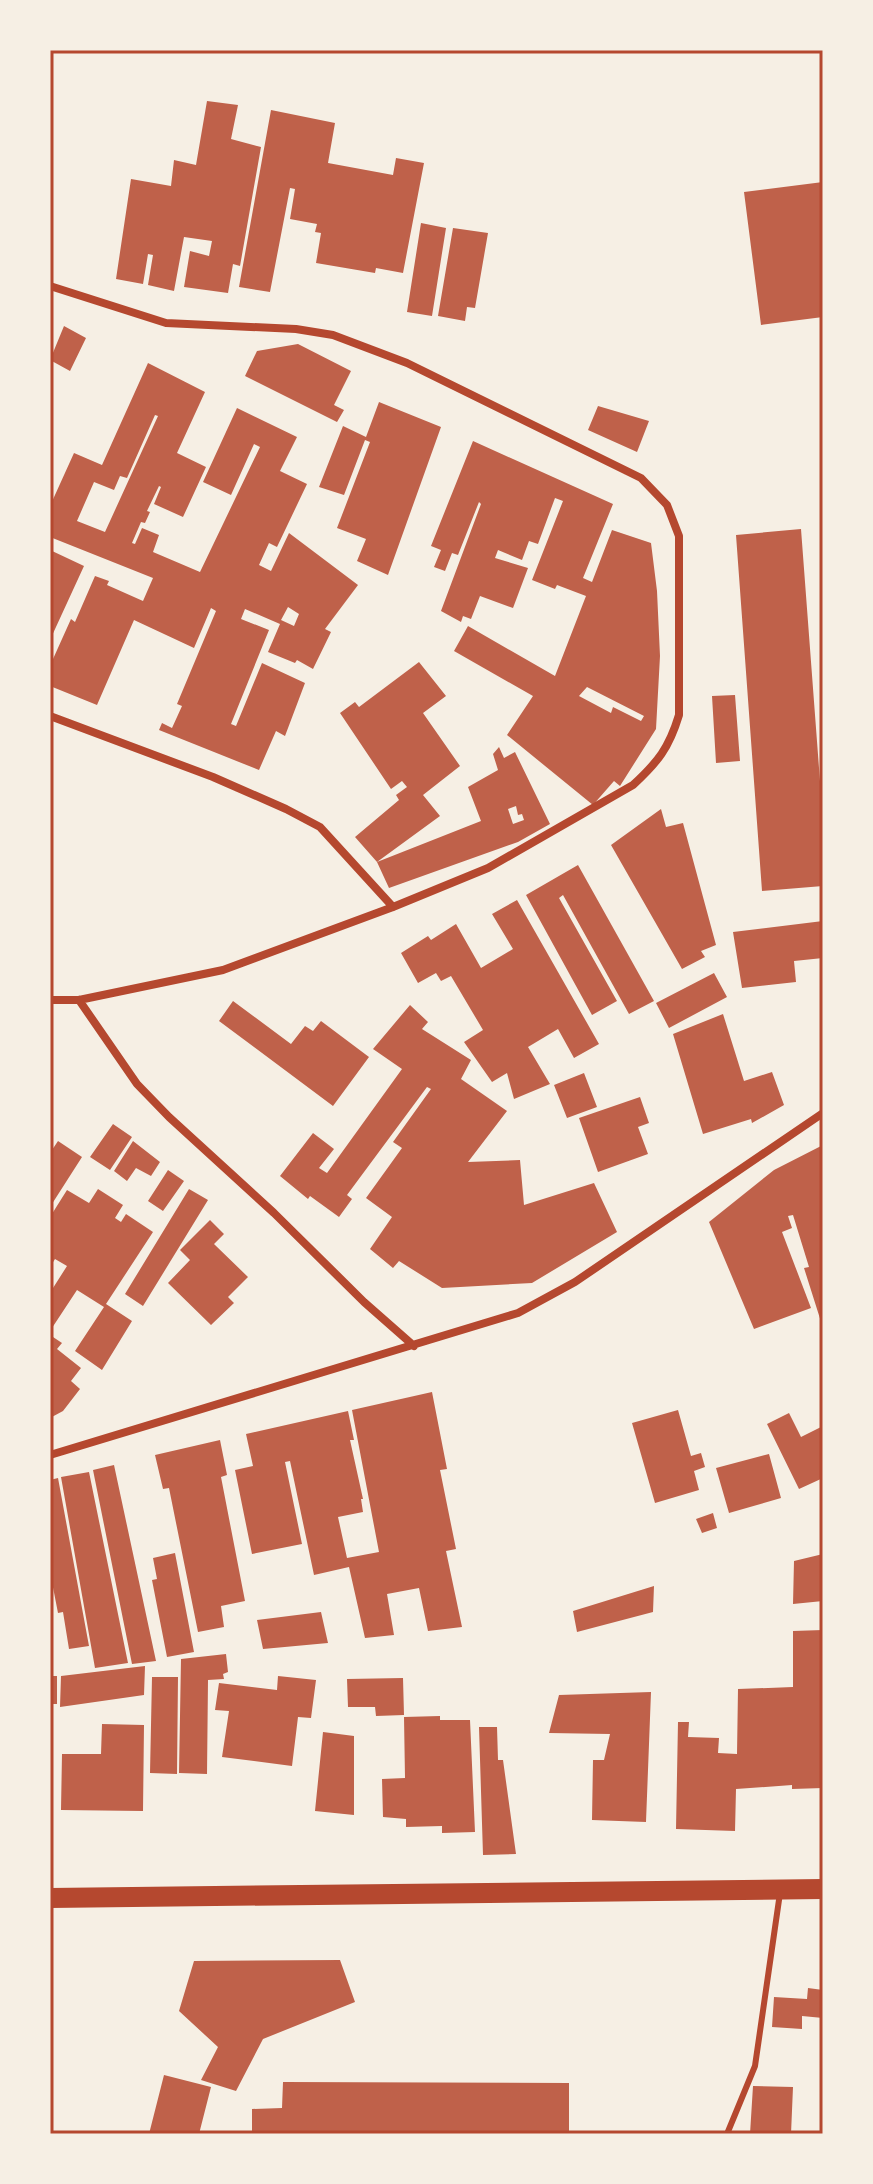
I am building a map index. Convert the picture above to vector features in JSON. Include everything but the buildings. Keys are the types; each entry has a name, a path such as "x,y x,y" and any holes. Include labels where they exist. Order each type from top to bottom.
{"main road":[{"path":"50,1898 823,1889"}],"street":[{"path":"50,286 166,323 296,329 333,335 407,363 641,478 667,505 679,536 679,715 671,744 653,767 633,785 488,868 223,970 79,1000 50,1000"},
{"path":"50,716 213,777 320,827 393,907"},
{"path":"79,1000 137,1084 414,1346"},
{"path":"50,1455 518,1313 575,1282 823,1113"}],"lane":[{"path":"727,2134 755,2066 781,1889"}]}
